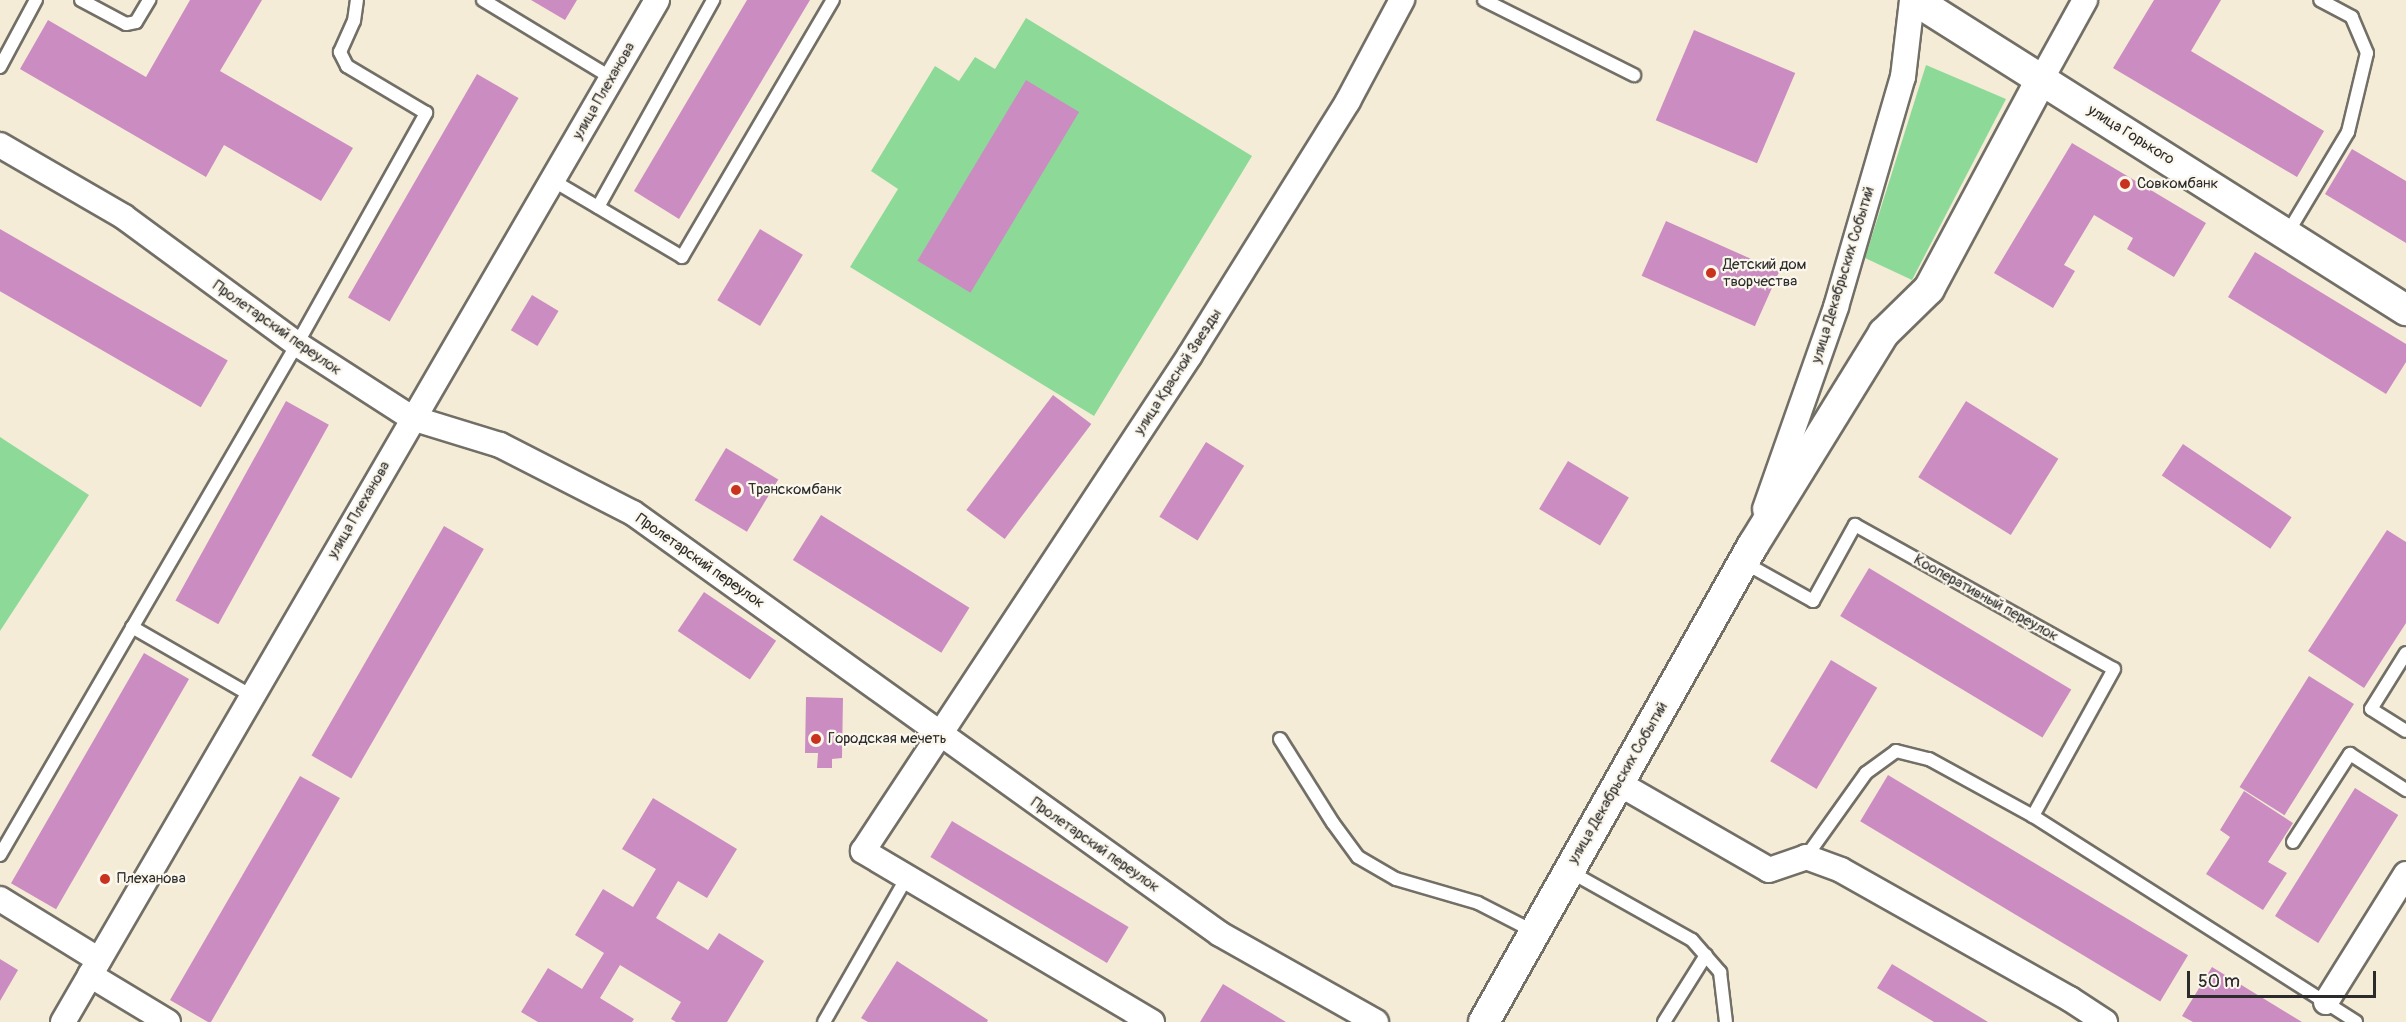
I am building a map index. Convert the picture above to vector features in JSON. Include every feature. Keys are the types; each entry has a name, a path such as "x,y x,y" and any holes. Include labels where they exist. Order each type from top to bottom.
{"street":[{"name":"улица Плеханова","path":"63,1022 657,0"},
{"name":"улица Красной Звезды","path":"907,877 863,851 1190,355 1348,101 1402,0"},
{"name":"улица Горького","path":"1914,0 2042,78 2406,310"},
{"name":"улица Декабрьских Событий","path":"1749,554 1836,307 1903,77 1914,0"},
{"path":"2042,78 2085,0"},
{"name":"улица Декабрьских Событий","path":"1484,1022 1749,554 1884,333 1929,289 2042,78"},
{"name":"Пролетарский переулок","path":"0,145 124,217 297,344 412,418 500,445 633,513 939,735 1220,934 1376,1022"},
{"path":"1618,783 1769,870 1806,857 1841,870 2070,999 2105,1022"},
{"path":"2326,1002 2406,874"},
{"path":"907,877 1152,1022"},
{"path":"0,899 168,1022"}],"lane":[{"path":"0,67 36,0"},
{"path":"81,0 126,24 136,22 149,0"},
{"path":"0,855 297,344 426,113 347,66 340,52 354,21 357,0"},
{"path":"483,0 612,78"},
{"path":"598,207 713,0"},
{"path":"552,180 682,257 833,0"},
{"path":"1484,0 1634,75"},
{"path":"2287,234 2348,132 2367,53 2352,17 2320,0"},
{"name":"Кооперативный переулок","path":"1749,554 1813,601 1855,525 2114,669 2032,816"},
{"path":"132,627 252,696"},
{"path":"2406,653 2371,709 2406,731"},
{"path":"1280,739 1333,823 1358,857 1396,879 1478,903 1534,932"},
{"path":"1806,857 1866,773 1896,752 1929,759 2032,816 2356,1022"},
{"path":"2293,842 2350,754 2406,790"},
{"path":"1569,871 1692,940 1720,972 1726,1022"},
{"path":"824,1022 907,877"},
{"path":"1664,1022 1706,955"}],"green space":[{"path":"1026,18 1252,156 1094,416 850,267 898,189 871,171 935,66 959,81 975,57 995,69"},
{"path":"1926,65 2006,99 1912,280 1865,258"},
{"path":"0,437 89,495 0,631"}],"building":[{"path":"190,0 262,0 220,71 353,148 321,201 224,145 206,177 20,69 48,20 146,77"},
{"path":"531,0 577,0 565,20"},
{"path":"747,0 810,0 679,219 634,191"},
{"path":"2154,0 2221,0 2191,51 2324,131 2297,177 2113,68"},
{"path":"1694,30 1795,73 1757,163 1656,120"},
{"path":"477,74 519,98 390,321 348,297"},
{"path":"1026,80 1079,112 970,293 917,261"},
{"path":"2072,143 2206,223 2174,277 2127,249 2133,238 2094,215 2064,265 2075,271 2053,308 1994,273"},
{"path":"2352,149 2406,181 2406,243 2325,194"},
{"name":"Детский дом творчества","path":"1666,221 1779,271 1755,326 1642,276"},
{"path":"0,229 228,360 201,407 0,291"},
{"path":"760,229 803,255 760,326 717,300"},
{"path":"2255,252 2406,344 2406,362 2386,394 2228,297"},
{"path":"532,295 559,311 537,346 511,330"},
{"path":"1053,395 1091,424 1005,539 966,510"},
{"path":"286,401 329,425 218,624 175,600"},
{"path":"1966,401 2058,459 2011,535 1918,477"},
{"path":"1206,442 1244,466 1198,540 1159,517"},
{"path":"2183,444 2292,517 2270,549 2162,476"},
{"name":"Транскомбанк","path":"726,448 778,479 747,532 695,500"},
{"path":"1568,461 1629,498 1600,546 1539,509"},
{"path":"821,515 969,608 941,653 793,560"},
{"path":"444,526 484,549 351,778 312,755"},
{"path":"2387,530 2406,542 2406,623 2364,688 2308,651"},
{"path":"1869,568 2071,690 2042,738 1840,616"},
{"path":"704,592 776,641 750,680 678,631"},
{"path":"144,653 189,679 56,909 11,883"},
{"path":"1831,660 1877,688 1817,789 1770,761"},
{"path":"2309,676 2354,704 2285,815 2240,787"},
{"path":"806,697 843,698 842,758 832,759 832,768 817,768 818,753 805,753"},
{"path":"1888,775 2188,955 2160,1002 1860,821"},
{"path":"300,776 340,798 211,1022 208,1022 170,1000"},
{"path":"2355,788 2398,815 2318,943 2275,916"},
{"path":"2244,791 2293,823 2268,862 2287,873 2263,910 2206,874 2230,837 2220,830"},
{"path":"653,798 737,849 707,898 678,881 656,918 708,950 719,933 764,961 727,1022 676,1022 671,1019 681,1002 620,965 600,998 634,1019 632,1022 538,1022 521,1012 548,968 582,989 604,953 575,935 603,889 633,907 656,869 622,849"},
{"path":"952,821 1129,927 1107,963 930,857"},
{"path":"0,959 18,970 0,1001"},
{"path":"897,961 988,1020 987,1022 868,1022 861,1018"},
{"path":"1892,964 1988,1022 1934,1022 1877,988"},
{"path":"2212,967 2302,1022 2193,1022 2182,1016"},
{"path":"1223,984 1286,1022 1200,1022"}],"place":[{"name":"Совкомбанк","path":"2125,184"},
{"name":"Детский дом творчества","path":"1711,273"},
{"name":"Транскомбанк","path":"736,490"},
{"name":"Городская мечеть","path":"816,739"},
{"name":"Плеханова","path":"105,879"}]}
